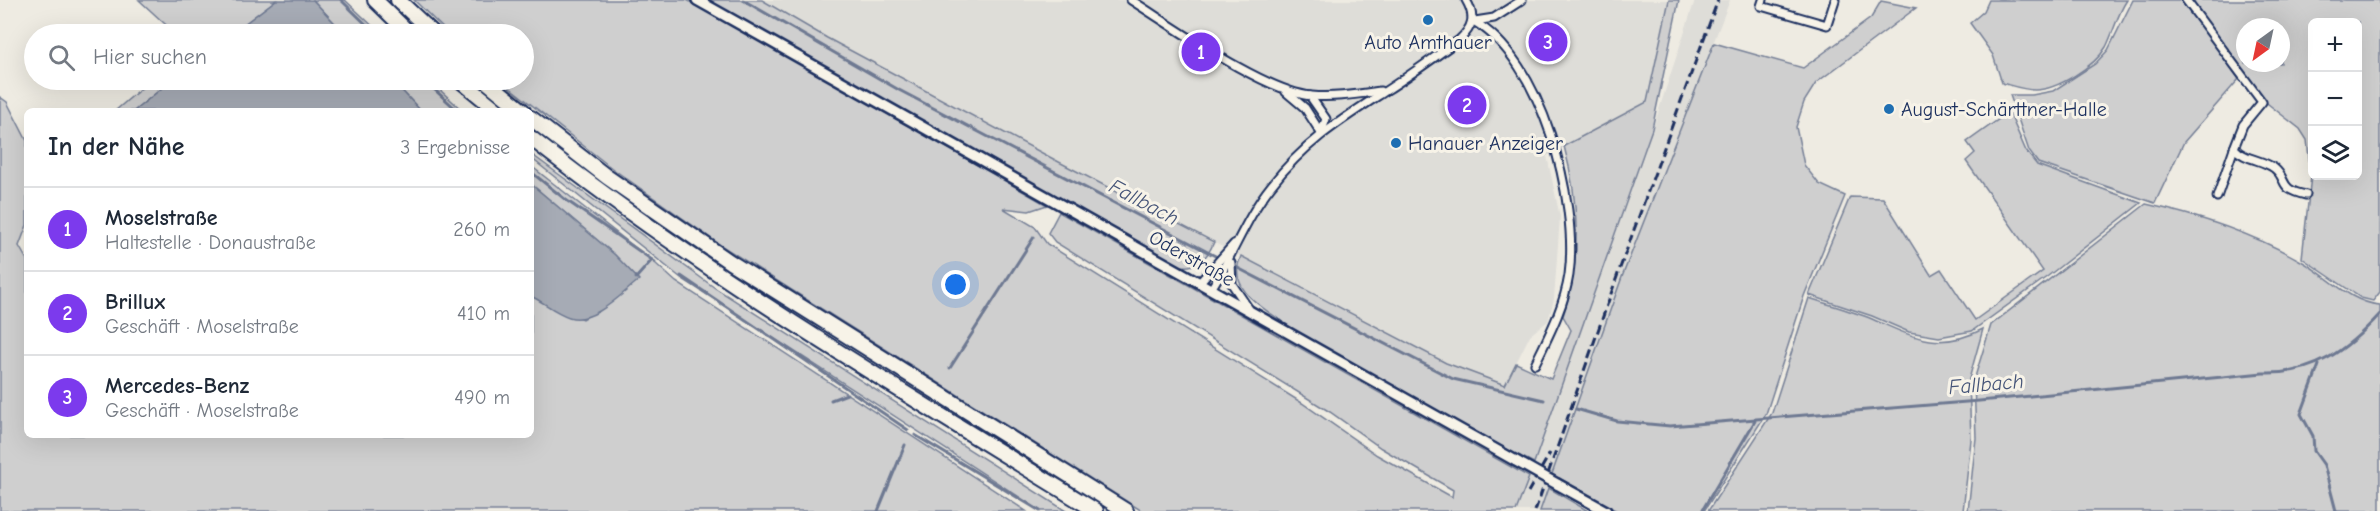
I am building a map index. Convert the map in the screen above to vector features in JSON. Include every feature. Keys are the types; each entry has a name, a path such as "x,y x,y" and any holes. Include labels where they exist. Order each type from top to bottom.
{"highway":[{"path":"375,0 400,24"},
{"path":"398,0 423,24"},
{"path":"472,90 494,108"},
{"path":"497,90 519,108"},
{"path":"534,120 616,183 730,262 1126,511"},
{"path":"534,140 619,204 723,277 843,355 1096,511"}],"street":[{"name":"Oderstraße","path":"697,0 1606,511"},
{"path":"1131,0 1229,60 1284,90 1305,108 1321,133"},
{"path":"1466,0 1473,21 1501,44 1526,81 1545,118 1559,159 1567,197 1571,225 1569,276 1554,326 1535,364"},
{"path":"1473,21 1494,18 1522,0"},
{"path":"1763,0 1761,6 1827,25 1835,0"},
{"path":"2186,0 2262,102 2243,125 2217,197"},
{"path":"1211,289 1227,271 1237,242 1271,186 1321,133 1460,39 1470,29 1473,21"},
{"path":"1284,90 1310,96 1338,97 1386,90"},
{"path":"1310,96 1326,119 1321,133"},
{"path":"2234,148 2245,157 2273,168 2288,188 2307,195"},
{"path":"1200,282 1222,255 1237,242"},
{"path":"1227,271 1235,289 1253,314"}],"shaded area":[{"path":"139,0 276,0 244,24 165,24"},
{"path":"276,0 313,0 336,24 244,24"},
{"path":"313,0 345,0 370,24 336,24"},
{"path":"414,0 687,0 1047,205 1029,211 1003,208 1035,227 1047,244 1302,403 1377,455 1452,497 1453,490 1381,448 1330,412 1055,242 1048,233 1059,212 1529,477 1516,511 1142,511 722,246 613,169 513,90 534,90 534,24 439,24"},
{"path":"705,0 762,0 827,38 1214,242 1200,262 1189,266 1176,265"},
{"path":"762,0 1669,0 1647,102 1547,156 1560,217 1554,299 1548,321 1530,335 1505,385 1446,363 1059,162 827,38"},
{"path":"1669,0 1679,0 1652,129 1534,463 1458,424 1300,335 1246,293 1237,270 1241,256 1446,363 1505,385 1516,363 1551,379 1571,330 1563,316 1576,253 1573,188 1564,146 1647,102"},
{"path":"1695,0 1730,0 1622,277 1540,511 1516,511 1645,152"},
{"path":"1989,0 2127,0 2106,47 2093,62 2075,76 2054,86 2035,90 2002,83 1993,55 1970,23 1984,11"},
{"path":"2133,0 2183,0 2239,79 2184,142 2155,203 2038,163 2029,151 2010,95 2032,95 2053,91 2095,64 2108,50"},
{"path":"2189,0 2380,0 2380,292 2373,301 2361,298 2302,258 2311,180 2362,180 2362,18 2308,18 2308,149 2307,140 2300,129 2263,100 2242,72 2290,72 2290,18 2236,18 2236,64"},
{"path":"1881,1 1916,8 1816,83 1804,102 1796,127 1804,165 1819,184 1845,196 1804,296 1766,414 1704,511 1617,511 1552,474 1622,277 1714,43 1803,68 1871,18"},
{"path":"139,90 160,90 138,108 118,108"},
{"path":"160,90 401,90 418,108 138,108"},
{"path":"401,90 440,90 460,108 418,108"},
{"path":"0,97 7,102 24,135 24,233 19,246 24,255 24,438 534,438 534,297 583,319 606,306 638,280 615,255 534,187 534,168 676,282 1026,511 0,511"},
{"path":"2009,112 2026,151 2037,165 2141,203 2048,276 1972,331 1939,337 1909,332 1872,316 1809,295 1850,197 1883,198 1931,275 1941,269 1975,320 2043,271 1966,161 1975,153 1967,142"},
{"path":"534,156 715,288 1066,511 1041,511 681,278 534,160"},
{"path":"534,187 615,255 639,280 606,307 588,317 569,317 534,298"},
{"path":"2146,204 2206,220 2264,242 2311,267 2349,294 2380,305 2380,511 1968,511 1976,438 1974,380 1991,325"},
{"path":"1809,298 1926,339 1953,340 1983,329 1969,379 1971,440 1963,511 1708,511 1772,413"},
{"path":"1548,488 1554,491 1588,511 1540,511"}],"waterway":[{"path":"341,0 366,24"},
{"name":"Fallbach","path":"743,0 899,90 1221,259"},
{"path":"435,90 455,108"},
{"path":"534,174 566,200 655,262"},
{"path":"950,368 1034,237"},
{"path":"636,278 652,260"},
{"name":"Fallbach","path":"1232,265 1453,379 1544,400"},
{"path":"681,276 908,430"},
{"name":"Fallbach","path":"1576,409 1617,421 1670,426 2281,373 2314,365 2328,358 2355,339 2380,314"},
{"path":"2319,365 2301,414 2313,436 2314,451 2324,465 2336,511"},
{"path":"831,400 847,394"},
{"path":"1703,509 1755,421"},
{"path":"915,435 1040,511"},
{"path":"878,511 905,445"}],"railway":[{"path":"1535,511 1620,268 1718,0"},
{"path":"1528,492 1550,453"}],"place":[{"name":"Auto Amthauer","path":"1428,20"},
{"name":"Mercedes-Benz","path":"1548,42"},
{"name":"Moselstraße","path":"1201,52"},
{"name":"Brillux","path":"1467,105"},
{"name":"August-Schärttner-Halle","path":"1889,109"},
{"name":"Hanauer Anzeiger","path":"1396,143"}]}
